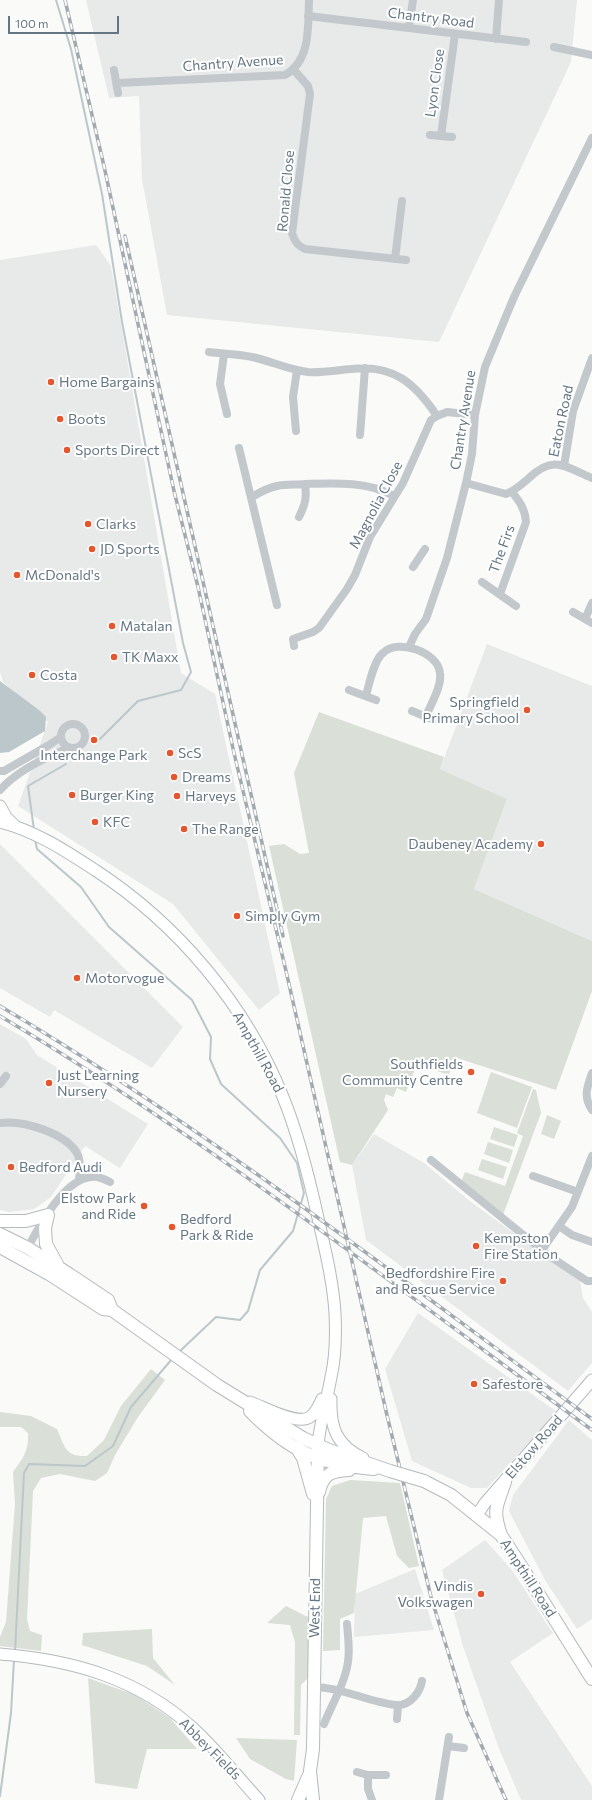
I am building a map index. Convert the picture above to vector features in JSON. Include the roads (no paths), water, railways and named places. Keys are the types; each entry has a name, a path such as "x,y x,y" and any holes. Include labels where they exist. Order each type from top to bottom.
{"main road":[{"name":"Ampthill Road","path":"0,806 6,817 14,825"},
{"name":"Ampthill Road","path":"0,822 14,825 29,832 85,863 118,886 165,925 184,944 216,982 242,1019 275,1079 289,1113 303,1155 314,1200 334,1300 335,1351 331,1378 320,1424 318,1445"},
{"path":"0,1221 26,1221 48,1215 45,1228 46,1244 58,1266"},
{"path":"0,1234 103,1309 112,1310 189,1366 303,1438 318,1445 390,1471"},
{"path":"0,1247 25,1253 58,1266 108,1300 112,1310"},
{"name":"Ampthill Road","path":"331,1378 331,1416 336,1433 347,1449 390,1471 424,1481 451,1495 501,1535 592,1679"},
{"path":"235,1396 294,1419 306,1419 316,1412 331,1378"},
{"name":"Elstow Road","path":"477,1515 485,1503 505,1482 592,1380"},
{"path":"235,1396 278,1437 298,1450 316,1458 333,1463 366,1469 390,1471"},
{"name":"West End","path":"313,1800 310,1771 313,1750 316,1458 318,1445"},
{"path":"298,1450 303,1458 316,1504"},
{"path":"316,1504 321,1483 332,1472 366,1469"},
{"path":"501,1535 495,1514 496,1504 505,1482"},
{"name":"Abbey Fields","path":"0,1654 29,1656 87,1668 123,1683 152,1698 183,1720 200,1735 259,1800"},
{"name":"West End","path":"298,1800 310,1771"}],"street":[{"name":"Chantry Avenue","path":"117,83 285,74 294,70 301,62 305,51 309,0"},
{"path":"410,28 413,0"},
{"path":"496,39 499,0"},
{"name":"Chantry Road","path":"308,16 526,42"},
{"name":"Lyon Close","path":"441,136 455,34"},
{"path":"554,47 592,55"},
{"path":"114,70 118,93"},
{"name":"Ronald Close","path":"294,70 308,86 310,94 292,233 294,240 298,245 305,249 406,260"},
{"name":"Lyon Close","path":"430,134 452,137"},
{"name":"Chantry Avenue","path":"409,647 415,634 426,619 447,558 472,454 475,415 485,367 511,304 592,138"},
{"path":"395,259 402,201"},
{"path":"210,352 250,356 297,370 309,372 365,368 389,372 409,382 426,399 437,416 447,412 475,415"},
{"path":"224,354 220,384 227,414"},
{"name":"Eaton Road","path":"564,466 573,410 580,387 592,358"},
{"path":"360,435 357,423 365,368"},
{"path":"296,431 293,398 297,370"},
{"name":"Magnolia Close","path":"294,646 293,639 313,632 319,628 347,589 355,575 370,537 413,463 427,426 431,420 437,416"},
{"path":"240,448 277,605"},
{"path":"466,483 506,494 512,492 542,466 556,464 592,478"},
{"path":"252,497 266,488 279,485 326,483 372,486 383,489 394,496"},
{"path":"299,517 305,503 305,484"},
{"name":"The Firs","path":"500,594 526,522 525,512 521,503 512,492"},
{"path":"414,566 425,549"},
{"name":"The Firs","path":"482,582 516,606"},
{"path":"573,612 588,621 592,603"},
{"path":"366,696 381,654 388,648 397,646 409,647 428,655 435,660 439,666 441,674 426,716"},
{"path":"349,690 376,700"},
{"path":"412,711 434,720"},
{"path":"0,790 8,781 53,754 69,748 76,748 84,742 86,736 84,729 78,724 71,724 62,730 61,737 63,743 69,748"},
{"path":"0,771 4,771 61,737"},
{"path":"592,1073 586,1094 588,1103 592,1110"},
{"path":"0,1084 6,1076"},
{"path":"0,1123 20,1122 40,1128 60,1138 72,1148 78,1156 80,1166 79,1180"},
{"path":"542,1250 572,1208 592,1156"},
{"path":"431,1160 542,1250 587,1281 592,1281"},
{"path":"533,1176 578,1192"},
{"path":"25,1253 48,1215 68,1187 79,1180 91,1177 100,1178 110,1182"},
{"path":"559,1226 572,1235 592,1242"},
{"path":"324,1724 345,1676 348,1661 349,1642 347,1624"},
{"path":"313,1687 338,1690 398,1705 410,1701 420,1689 422,1681"},
{"path":"397,1719 398,1705"},
{"path":"439,1800 448,1742 464,1748"},
{"path":"357,1772 368,1775 386,1775"},
{"path":"368,1775 368,1789 372,1800"}],"waterway":[{"path":"56,0 71,49 102,194 122,322 183,643 191,672 181,690 138,701 100,739"},
{"path":"34,830 28,786 66,764"},
{"path":"35,840 37,849 81,887 109,927 192,1000 211,1037 210,1059 221,1084 280,1138 297,1163 304,1193 293,1231 260,1270 248,1311 240,1320 216,1317 179,1352"},
{"path":"15,1652 24,1473 29,1464 85,1466 113,1446 131,1407 172,1359"},
{"path":"0,1796 11,1713 14,1660"}],"railway":[{"path":"65,0 104,166 174,491 198,587 234,753 286,971 386,1411 431,1597 467,1713 506,1800"},
{"path":"125,236 283,936"},
{"path":"0,1006 153,1102 227,1153 374,1258 592,1419"},
{"path":"0,1016 77,1063 227,1164 374,1269 592,1430"}],"place":[{"name":"Home Bargains","path":"51,382"},
{"name":"Boots","path":"60,419"},
{"name":"Sports Direct","path":"67,450"},
{"name":"Clarks","path":"88,524"},
{"name":"JD Sports","path":"92,549"},
{"name":"McDonald's","path":"17,575"},
{"name":"Matalan","path":"112,626"},
{"name":"TK Maxx","path":"114,657"},
{"name":"Costa","path":"32,675"},
{"name":"Springfield Primary School","path":"527,710"},
{"name":"Interchange Park","path":"94,740"},
{"name":"ScS","path":"170,753"},
{"name":"Dreams","path":"174,777"},
{"name":"Burger King","path":"72,795"},
{"name":"Harveys","path":"177,796"},
{"name":"KFC","path":"95,822"},
{"name":"The Range","path":"184,829"},
{"name":"Daubeney Academy","path":"541,844"},
{"name":"Simply Gym","path":"237,916"},
{"name":"Motorvogue","path":"77,978"},
{"name":"Southfields Community Centre","path":"471,1072"},
{"name":"Just Learning Nursery","path":"49,1083"},
{"name":"Bedford Audi","path":"11,1167"},
{"name":"Elstow Park and Ride","path":"144,1206"},
{"name":"Bedford Park & Ride","path":"172,1227"},
{"name":"Kempston Fire Station","path":"476,1246"},
{"name":"Bedfordshire Fire and Rescue Service","path":"503,1281"},
{"name":"Safestore","path":"474,1384"},
{"name":"Vindis Volkswagen","path":"481,1594"}]}
